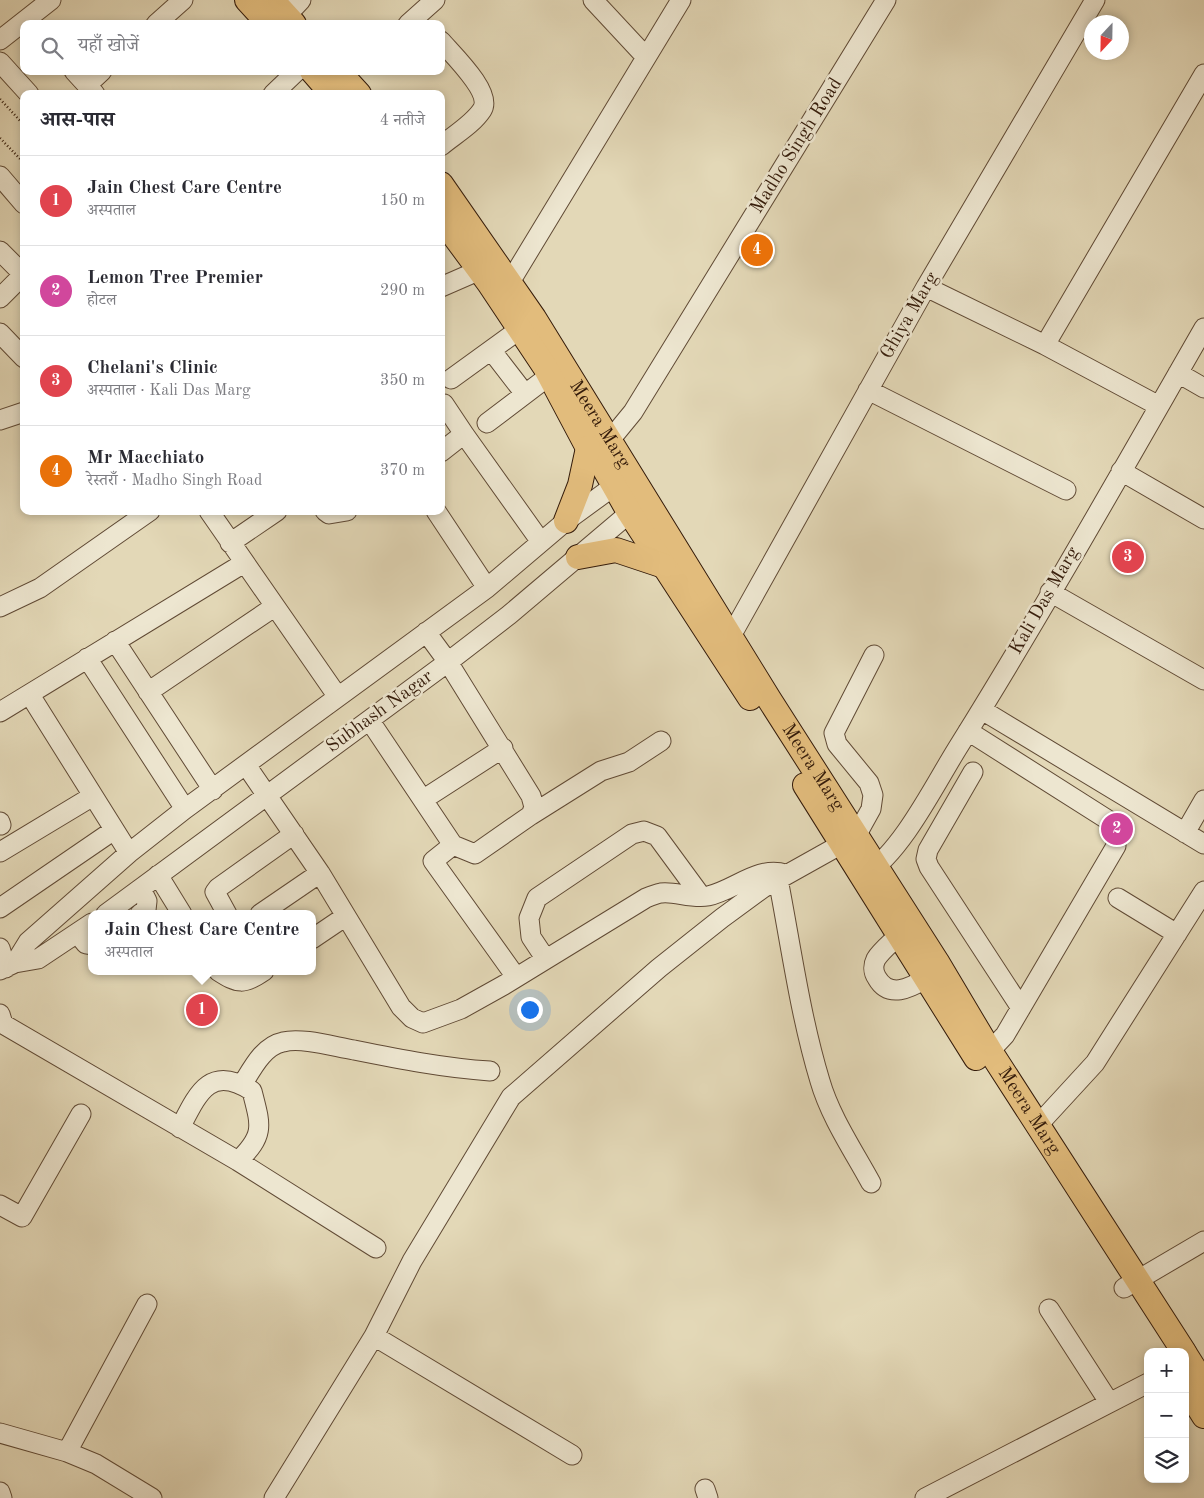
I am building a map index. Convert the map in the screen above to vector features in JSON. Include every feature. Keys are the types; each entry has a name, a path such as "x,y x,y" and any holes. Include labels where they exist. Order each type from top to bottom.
{"main road":[{"path":"247,0 285,13"},
{"path":"324,75 345,82"},
{"name":"Meera Marg","path":"445,190 510,282 598,449"},
{"name":"Meera Marg","path":"445,224 480,270 598,449 622,480 638,506 730,636 849,841 1038,1125 1131,1284 1162,1348"},
{"path":"566,521 580,485 598,449"},
{"name":"Meera Marg","path":"638,506 664,566 795,767 849,841"},
{"path":"578,557 616,550 664,566"},
{"name":"Meera Marg","path":"869,872 898,936 926,979 1131,1284 1180,1348"},
{"name":"Meera Marg","path":"1189,1361 1204,1384"},
{"path":"1189,1392 1204,1416"}],"street":[{"path":"29,20 51,0"},
{"path":"160,20 183,0"},
{"path":"418,20 435,0"},
{"path":"593,0 646,57"},
{"path":"510,282 681,0"},
{"name":"Madho Singh Road","path":"598,449 633,412 886,0"},
{"name":"Ghiya Marg","path":"730,636 926,287 1095,0"},
{"path":"0,40 20,26"},
{"path":"445,46 481,89 485,100 482,109 474,118 445,143"},
{"path":"0,62 25,90"},
{"path":"1045,345 1204,74"},
{"path":"85,83 96,75"},
{"path":"276,90 293,75"},
{"path":"0,176 20,199"},
{"path":"0,251 20,271"},
{"path":"445,285 480,270"},
{"path":"0,298 20,277"},
{"path":"926,287 1045,345 1159,406"},
{"name":"Kali Das Marg","path":"869,872 901,839 982,710 1204,328"},
{"path":"450,379 520,329"},
{"path":"0,333 20,354"},
{"path":"491,350 525,394"},
{"path":"1178,373 1204,388"},
{"path":"487,423 550,376"},
{"path":"868,390 1066,490"},
{"path":"445,406 541,542"},
{"path":"0,420 20,413"},
{"path":"445,448 464,434"},
{"path":"1121,471 1204,519"},
{"path":"7,967 28,942 129,853 487,588 566,521 622,480"},
{"name":"Subhash Nagar","path":"112,910 448,662 638,506"},
{"path":"0,607 40,588 144,515"},
{"path":"212,515 338,697"},
{"path":"230,543 272,515"},
{"path":"439,515 487,588"},
{"path":"0,712 244,563"},
{"path":"1050,592 1204,680"},
{"path":"148,692 274,607"},
{"path":"426,632 448,662 531,796 534,807 531,815"},
{"path":"115,641 212,790"},
{"path":"274,1498 374,1336 412,1261 511,1097 524,1084 722,918 782,877 849,841 872,809 873,795 869,783 837,744 834,733 874,655"},
{"path":"87,658 185,810"},
{"path":"30,695 129,853"},
{"path":"982,710 1204,844"},
{"path":"370,721 453,845 475,854 531,815 601,771 628,762 661,741"},
{"path":"968,731 1116,825 1117,835 1116,846 1021,1008 1005,1035 990,1051"},
{"path":"951,759 973,772 979,771 992,746"},
{"path":"424,799 503,748"},
{"path":"246,765 320,873 401,1007 412,1018 423,1023 461,1009 646,898 662,893 687,897 701,896 730,888 759,874 779,872 782,877 805,1017 820,1082 836,1118 871,1182"},
{"path":"973,772 928,850 926,858 929,867 1021,1008"},
{"path":"0,852 93,796"},
{"path":"1185,833 1204,800"},
{"path":"0,908 114,830"},
{"path":"545,958 531,937 530,918 537,898 632,834 644,831 657,836 701,896"},
{"path":"224,910 217,900 215,892 218,888 294,834"},
{"path":"453,845 433,861 516,977"},
{"path":"266,910 320,873"},
{"path":"158,875 180,910"},
{"path":"141,889 147,901 146,910"},
{"path":"1038,1125 1095,1064 1204,891"},
{"path":"1118,898 1177,934"},
{"path":"316,936 346,916"},
{"path":"7,967 38,959 85,928 86,944 88,944"},
{"path":"898,936 876,960 874,971 878,980 886,988 896,990 908,988 926,979"},
{"path":"0,948 7,967"},
{"path":"224,975 235,982 251,980 258,975"},
{"path":"1,1022 238,1161 376,1248"},
{"path":"242,1085 259,1059 272,1046 283,1041 327,1045 452,1068 490,1071"},
{"path":"180,1128 194,1100 206,1086 222,1079 242,1085 252,1091 260,1122 255,1145 238,1161"},
{"path":"0,1205 22,1218 81,1114"},
{"path":"1131,1284 1204,1241"},
{"path":"67,1452 147,1304"},
{"path":"1049,1309 1109,1402"},
{"path":"374,1336 572,1455"},
{"path":"925,1498 1144,1385"},
{"path":"0,1433 67,1452 96,1464 152,1498"},
{"path":"0,1492 2,1498"}],"path":[{"path":"0,99 20,121"},
{"path":"0,138 20,159"}],"place":[{"name":"Mr Macchiato","path":"757,250"},
{"name":"Chelani's Clinic","path":"1128,557"},
{"name":"Lemon Tree Premier","path":"1117,829"},
{"name":"Jain Chest Care Centre","path":"202,1010"}]}
